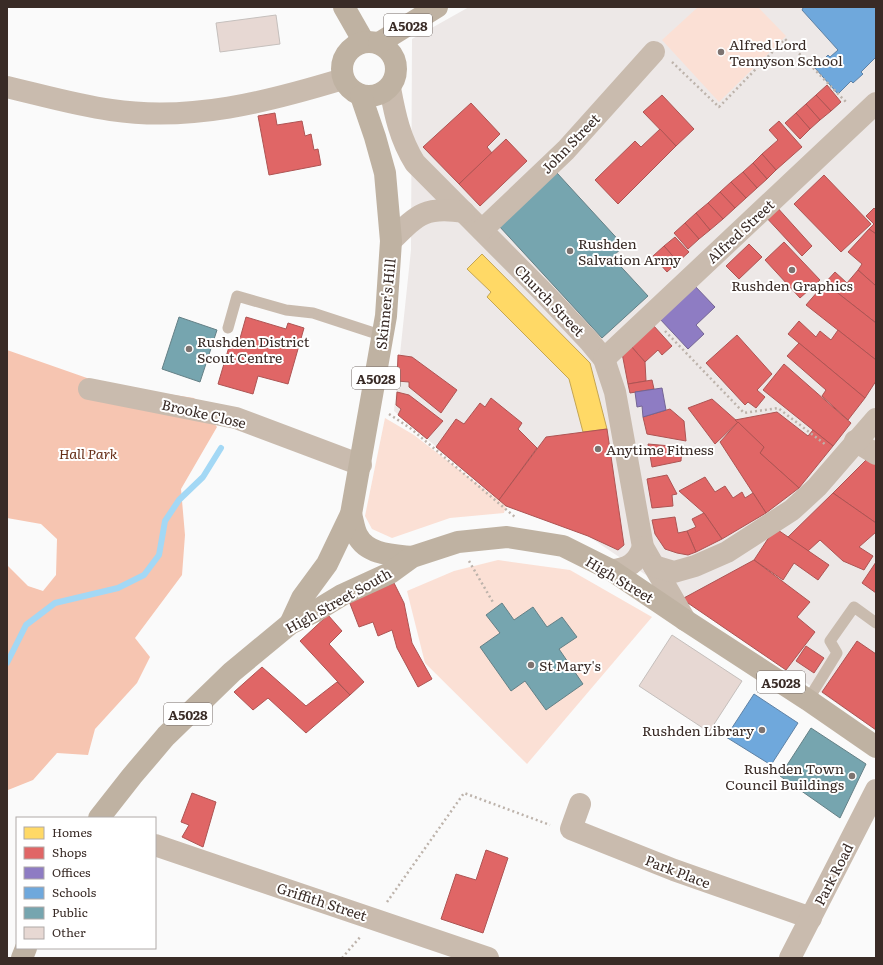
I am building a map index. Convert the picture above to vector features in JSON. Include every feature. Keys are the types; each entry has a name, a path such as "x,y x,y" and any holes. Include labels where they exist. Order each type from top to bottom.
{"main road":[{"path":"344,7 372,42"},
{"name":"A5028","path":"343,79 342,62 346,54 354,46 372,42 437,7"},
{"name":"A5028","path":"372,42 389,50 396,64 397,72 394,82 390,88"},
{"path":"343,79 351,90 361,96 378,96 390,88"},
{"name":"Skinner's Hill","path":"290,624 302,598 327,564 350,514 361,465 372,403 390,282 391,241 384,173 375,137 361,96"},
{"name":"A5028","path":"350,514 357,535 369,548 386,555 412,557"},
{"name":"High Street","path":"412,557 458,542 507,537 564,546 611,570 684,620"},
{"name":"High Street South","path":"100,817 166,736 232,672 290,624 314,612 342,595 390,573 412,557"},
{"name":"A5028","path":"684,620 808,700 876,747"}],"street":[{"name":"John Street","path":"482,230 566,150 654,52"},
{"path":"7,87 111,110 163,114 229,109 296,93 343,79"},
{"name":"Church Street","path":"390,88 398,128 405,148 415,163 554,304 604,359 615,392 642,547 684,620"},
{"name":"Alfred Street","path":"604,359 876,103"},
{"path":"391,241 409,223 423,213 442,209 464,212"},
{"name":"Brooke Close","path":"89,389 236,418 361,465"},
{"name":"High Street","path":"654,566 674,572 695,566 727,552 792,510 816,487 876,419"},
{"path":"855,441 876,454"},
{"path":"611,570 624,569 632,564 639,557 642,547"},
{"name":"Park Road","path":"790,958 876,790"},
{"path":"571,828 580,804"},
{"name":"Park Place","path":"571,828 674,870 811,918"},
{"name":"Griffith Street","path":"156,845 376,918 488,958"}],"lane":[{"path":"228,328 237,296 286,310 312,313 371,332 383,334"},
{"path":"808,700 837,652 830,641 854,607 876,623"}],"path":[{"path":"654,52 667,58 719,107 785,39 860,118"},
{"path":"650,316 744,413 778,408 842,457"},
{"path":"372,403 410,428 517,518"},
{"path":"458,542 494,604"},
{"path":"376,918 464,794 547,825 571,828"}],"shaded area":[{"path":"469,7 876,7 876,730 588,536 506,506 394,411 411,250 412,39"},
{"path":"698,7 758,7 786,36 719,102 662,40"},
{"path":"385,418 414,435 506,506 504,513 450,518 392,538 372,529 365,516"},
{"path":"498,560 570,570 652,617 527,764 425,663 407,591 454,571"}],"green space":[{"name":"Hall Park","path":"7,350 107,385 194,398 217,427 181,489 185,535 182,575 135,638 150,657 137,683 95,729 88,755 57,753 33,780 8,790 7,565 28,586 43,591 56,575 57,539 41,524 7,518"}],"building: Homes":[{"path":"482,254 590,363 607,429 583,432 569,379 487,297 491,292 467,269"}],"building: Shops":[{"path":"827,85 841,102 831,111 816,95"},
{"path":"662,95 694,129 676,146 643,112"},
{"path":"816,95 831,111 820,120 806,104"},
{"path":"471,103 500,134 487,147 492,153 459,184 423,147"},
{"path":"806,104 820,120 810,129 796,113"},
{"path":"275,113 277,125 302,121 305,136 311,134 314,150 318,149 321,165 269,175 258,116"},
{"path":"796,113 810,129 800,139 785,123"},
{"path":"779,121 802,147 776,170 762,154 778,140 769,130"},
{"path":"660,129 676,146 618,204 595,180 635,141 641,147"},
{"path":"506,139 527,161 480,206 459,184"},
{"path":"762,154 776,170 767,179 753,163"},
{"path":"753,163 767,179 757,188 743,172"},
{"path":"743,172 757,188 746,198 731,182"},
{"path":"824,175 871,224 841,252 794,204"},
{"path":"731,182 746,198 735,208 720,192"},
{"path":"720,192 735,208 723,219 708,203"},
{"path":"708,203 723,219 710,230 696,213"},
{"name":"Rushden Graphics","path":"775,205 812,246 802,256 764,215"},
{"path":"874,208 876,210 876,234 869,229 874,224 866,216"},
{"path":"696,213 710,230 699,239 685,223"},
{"path":"685,223 699,239 688,249 674,233"},
{"path":"869,229 876,234 876,286 858,270 862,264 848,252"},
{"path":"675,237 689,252 678,262 664,246"},
{"name":"Rushden Graphics","path":"784,242 820,280 800,298 765,260"},
{"path":"749,244 762,257 739,279 726,266"},
{"path":"664,246 678,262 667,272 653,256"},
{"path":"858,270 876,286 876,323 825,283 835,272 847,283"},
{"path":"825,283 876,323 876,360 806,305"},
{"path":"246,317 286,329 288,323 304,328 288,384 258,376 253,394 218,384 231,340 239,342"},
{"path":"799,321 816,337 820,331 831,340 838,330 876,360 876,381 865,398 788,334"},
{"path":"653,325 672,346 662,355 658,350 645,362 630,345"},
{"path":"737,335 772,374 757,390 765,397 756,408 748,402 745,405 706,363"},
{"path":"799,343 865,398 848,420 822,396 826,390 787,356"},
{"path":"630,345 645,362 646,381 628,384 622,353"},
{"path":"398,355 412,357 457,390 441,413 409,387 409,382 397,381"},
{"path":"784,364 851,423 833,446 763,390"},
{"path":"652,380 654,389 630,393 628,384"},
{"path":"397,392 409,395 443,421 427,439 398,415 401,409 396,405"},
{"path":"491,398 522,423 518,429 537,448 499,500 436,447 456,419 464,424 480,403 485,407"},
{"path":"712,399 738,422 715,444 688,408"},
{"path":"670,409 684,421 686,441 647,434 643,417"},
{"path":"777,412 808,436 813,430 833,446 799,488 760,453 764,447 735,420"},
{"path":"738,422 764,447 760,453 799,488 766,513 720,442"},
{"path":"607,429 624,545 618,550 588,536 506,506 499,500 546,437"},
{"path":"648,444 682,447 681,461 652,467"},
{"path":"867,459 876,465 876,523 833,493"},
{"path":"667,475 677,494 672,495 673,506 652,508 647,479"},
{"path":"705,477 715,492 725,486 733,498 742,492 745,498 753,493 766,513 722,539 704,513 679,491"},
{"path":"833,493 876,523 876,532 859,547 873,556 864,570 843,561 820,540 808,551 788,537"},
{"path":"704,513 722,539 696,552 687,531 696,527 692,519"},
{"path":"675,517 678,533 687,531 696,552 688,555 665,549 655,534 652,520"},
{"path":"775,528 829,565 818,580 794,563 783,580 754,560"},
{"path":"754,560 810,602 797,617 815,632 786,670 682,599"},
{"path":"876,562 876,593 862,583"},
{"path":"394,583 404,603 412,643 432,679 418,687 397,648 392,630 378,636 373,622 359,627 349,601"},
{"path":"328,615 342,631 329,644 364,682 350,695 300,641"},
{"path":"857,641 876,654 876,730 822,692"},
{"path":"806,646 824,658 814,673 796,661"},
{"path":"262,667 306,706 337,682 350,695 306,733 268,698 253,710 234,692"},
{"path":"192,793 216,802 203,847 182,837 189,825 181,822"},
{"path":"486,850 508,858 483,933 441,919 456,874 476,880"}],"building: Offices":[{"path":"694,285 715,307 696,325 704,334 688,349 659,318"},
{"path":"662,388 666,410 643,417 642,406 637,407 635,392"}],"building: Schools":[{"path":"802,7 876,7 876,57 861,72 863,74 853,83 851,81 838,94 815,68 828,55 830,57 838,50 802,10"},
{"name":"Rushden Library","path":"754,694 798,723 771,765 726,737"}],"building: Public":[{"name":"Rushden Salvation Army","path":"557,173 624,246 612,257 648,296 602,338 499,226"},
{"name":"Rushden District Scout Centre","path":"179,317 217,330 200,382 162,369"},
{"name":"St Mary's","path":"502,603 514,620 533,607 547,627 562,617 577,637 559,649 583,684 546,710 525,681 511,691 480,647 500,633 486,615"},
{"path":"811,728 866,764 840,818 780,776"}],"building: Other":[{"path":"276,15 280,44 220,52 216,23"},
{"path":"672,635 742,681 709,732 639,686"}],"waterway":[{"path":"7,663 26,625 55,603 118,588 144,575 159,555 165,521 179,500 203,477 221,448"}],"place":[{"name":"Alfred Lord Tennyson School","path":"721,52"},
{"name":"Rushden Salvation Army","path":"570,251"},
{"name":"Rushden Graphics","path":"792,270"},
{"name":"Rushden District Scout Centre","path":"189,349"},
{"name":"Anytime Fitness","path":"598,449"},
{"name":"St Mary's","path":"531,665"},
{"name":"Rushden Library","path":"762,730"},
{"name":"Rushden Town Council Buildings","path":"852,776"}]}
